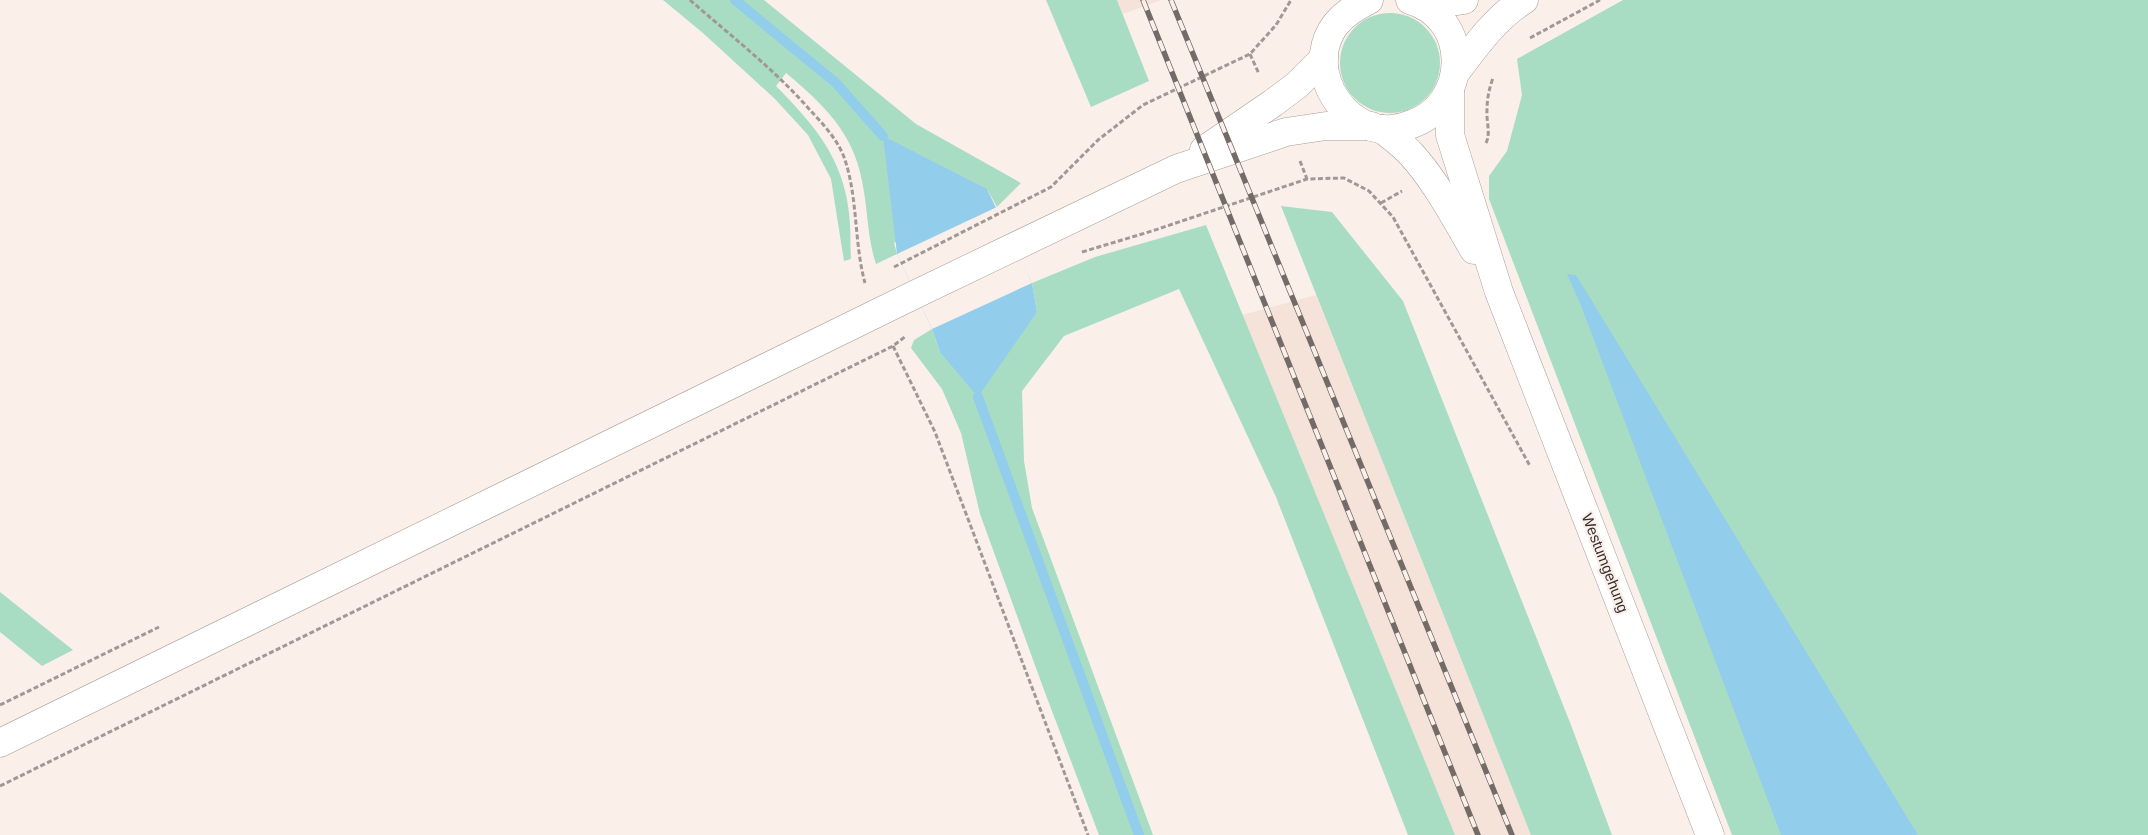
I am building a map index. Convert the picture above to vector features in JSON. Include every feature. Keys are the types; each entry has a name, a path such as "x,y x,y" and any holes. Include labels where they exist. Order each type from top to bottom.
{"main road":[{"path":"1176,169 1273,103 1297,84 1324,58 1335,13 1350,10 1369,0"},
{"path":"1415,2 1464,0"},
{"path":"0,743 916,294 1176,169 1286,132 1326,126 1403,128 1422,121 1438,108 1478,43 1516,5 1524,0"},
{"name":"Westumgehung","path":"1415,2 1439,18 1450,34 1456,53 1450,135 1500,292 1710,835"},
{"name":"Westumgehung","path":"1324,58 1325,80 1335,101 1351,116 1376,128 1411,154 1441,194 1500,292"}],"path":[{"path":"690,0 785,81 826,127 844,158 851,189 860,265 865,284 935,432 1088,835"},
{"path":"901,263 1051,187 1098,140 1143,105 1250,54 1276,25 1291,0"},
{"path":"1524,42 1538,32 1600,0"},
{"path":"1488,127 1486,112 1489,90 1494,75"},
{"path":"1080,252 1170,225 1308,179 1344,178 1369,191 1393,217 1534,472"},
{"path":"0,786 893,346"}],"shaded area":[{"path":"1117,0 1161,0 1123,14"},
{"path":"1316,295 1531,835 1455,835 1242,315"}],"green space":[{"path":"663,0 764,0 916,124 1021,183 997,207 987,189 894,243 897,254 876,264 871,244 862,181 852,148 844,133 824,108 786,73 776,86 814,128 824,143 833,158 846,193 850,224 851,259 844,261 831,179 808,135 775,99 703,33"},
{"path":"1046,0 1117,0 1149,81 1091,107"},
{"path":"1623,0 2148,0 2148,835 1732,835 1489,199 1489,176 1507,151 1522,95 1517,59"},
{"path":"1390,13 1400,14 1418,21 1432,35 1439,53 1439,73 1432,91 1418,105 1400,112 1390,113 1380,112 1362,105 1348,91 1341,73 1340,63 1341,53 1348,35 1362,21 1380,14"},
{"path":"1281,206 1332,212 1403,301 1571,725 1612,835 1531,835"},
{"path":"1206,225 1455,835 1408,835 1276,497 1179,289 1064,336 1022,391 1024,461 1032,508 1153,835 1099,835 980,514 961,433 942,389 911,348 914,340 932,329 940,352 1037,312 1032,283 1095,257"},
{"path":"0,592 73,650 42,666 0,632"}],"water":[{"path":"883,136 987,189 1032,283 1037,312 978,397 940,352 932,329 897,254"},
{"path":"1567,274 1576,275 1918,835 1781,835 1580,303"}],"pier":[{"path":"997,207 1032,283 932,329 897,254"}],"waterway":[{"path":"735,0 836,83 883,136"},
{"path":"978,397 1139,835"}],"railway":[{"path":"1143,0 1478,835"},
{"path":"1171,0 1512,835"}]}
